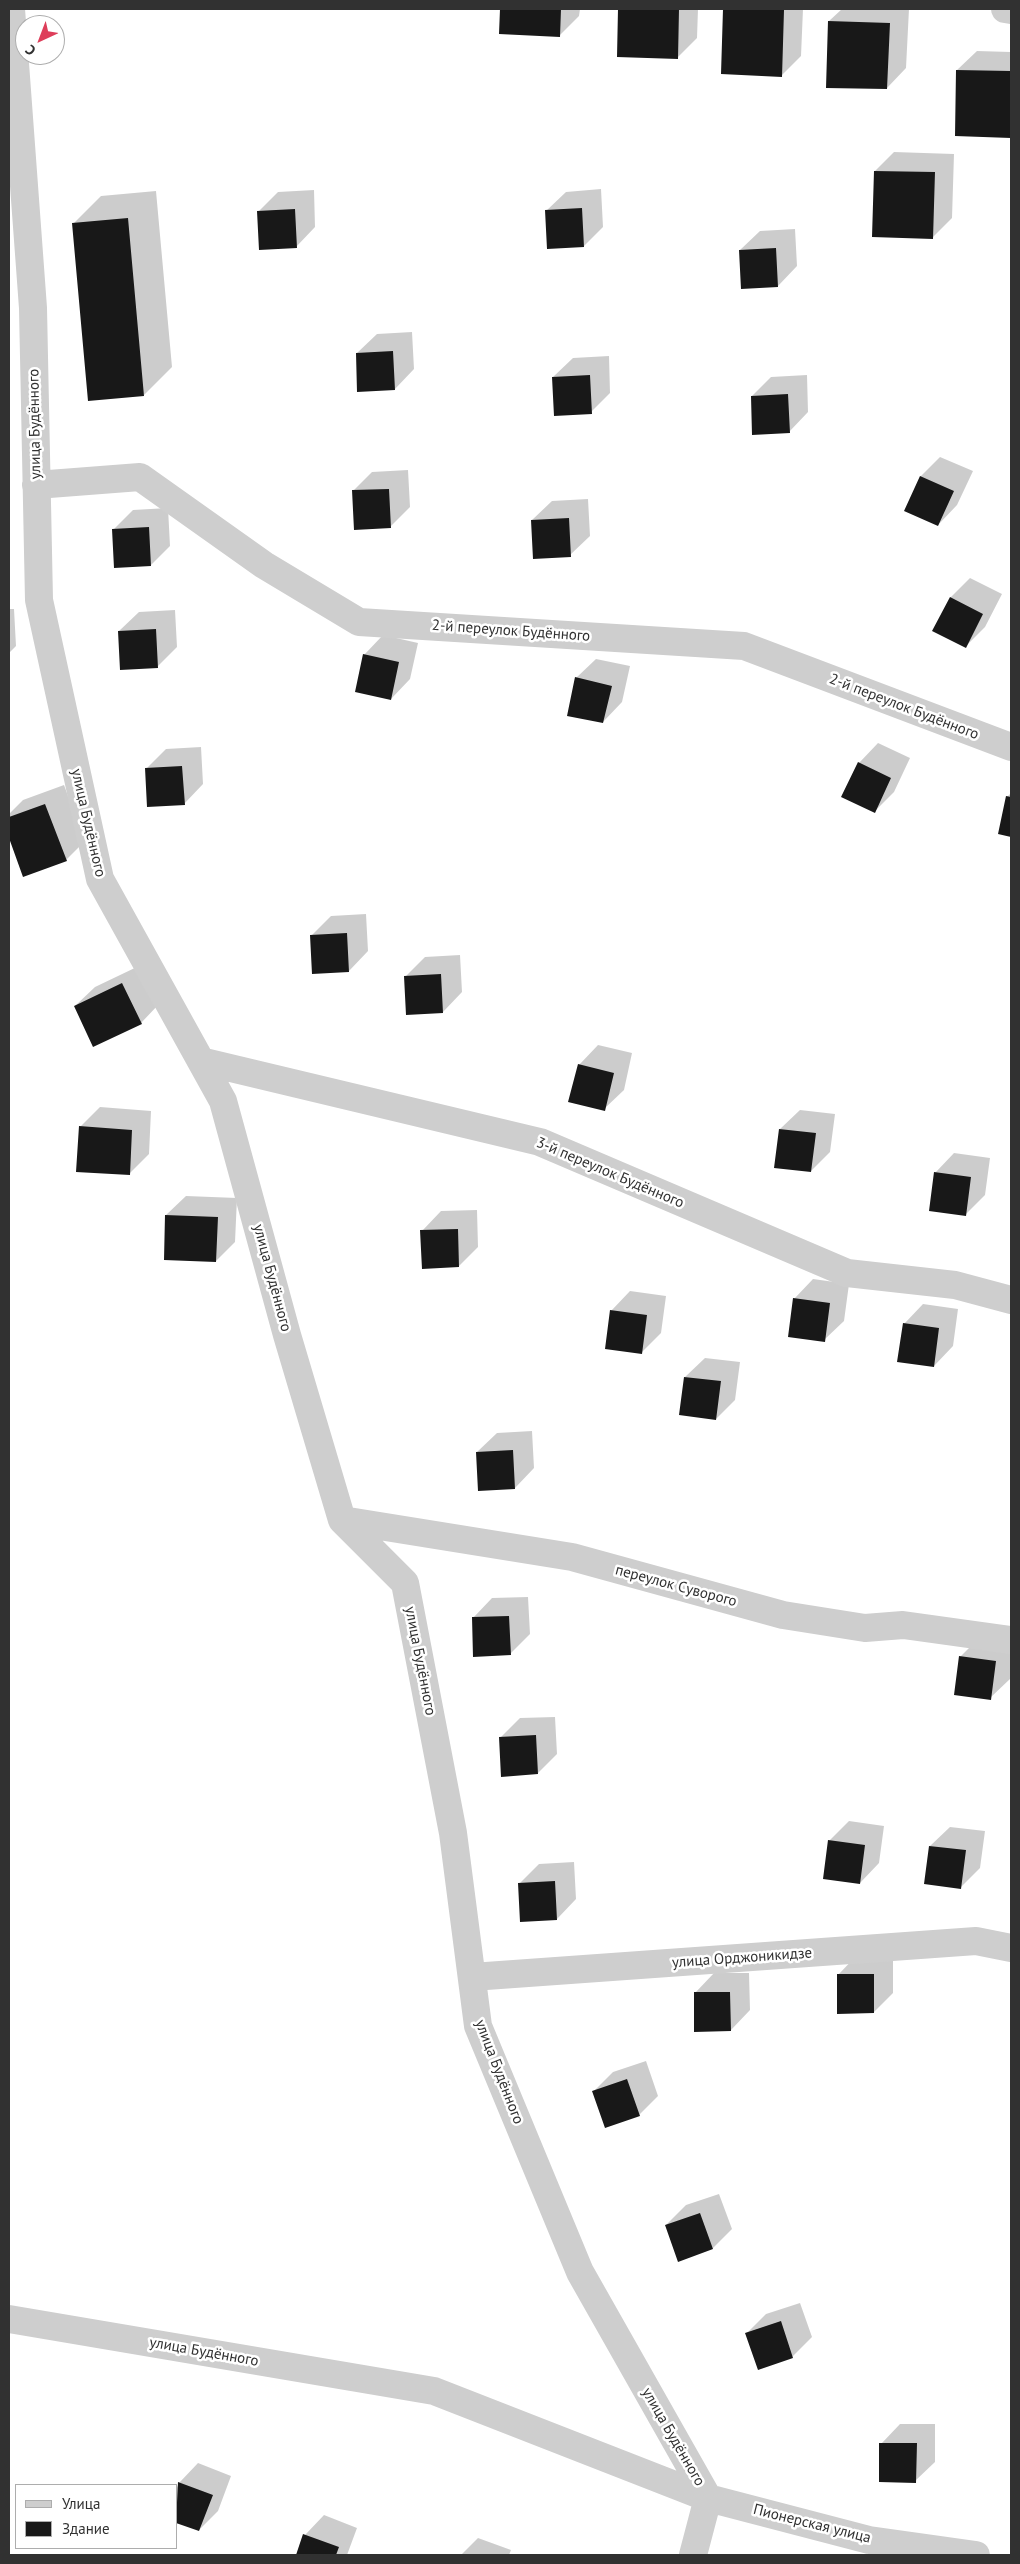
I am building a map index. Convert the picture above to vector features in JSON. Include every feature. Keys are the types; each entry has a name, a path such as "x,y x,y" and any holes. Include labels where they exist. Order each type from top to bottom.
{"street":[{"name":"улица Будённого","path":"11,9 33,308 39,600 100,879 223,1101 287,1335 342,1520 405,1583 453,1833 478,2026 580,2272 708,2498 693,2555"},
{"path":"1005,9 1011,10"},
{"name":"2-й переулок Будённого","path":"36,485 140,477 264,565 359,622 744,646 1011,747"},
{"name":"3-й переулок Будённого","path":"201,1061 540,1142 848,1273 955,1285 1011,1300"},
{"name":"переулок Суворого","path":"342,1520 572,1557 783,1615 865,1628 903,1625 1011,1640"},
{"name":"улица Орджоникидзе","path":"472,1977 976,1941 1011,1948"},
{"name":"улица Будённого","path":"9,2319 434,2391 708,2498"},
{"name":"Пионерская улица","path":"708,2498 869,2540 976,2555"}],"building":[{"path":"500,9 561,9 560,37 499,34"},
{"path":"618,9 679,9 678,59 617,57"},
{"path":"723,9 784,10 782,77 721,74"},
{"path":"828,21 890,23 887,89 826,88"},
{"path":"956,70 1011,71 1011,138 955,136"},
{"path":"874,171 935,172 933,239 872,237"},
{"path":"582,208 584,247 547,249 545,210"},
{"path":"295,209 297,248 259,250 257,211"},
{"path":"128,218 144,396 88,401 72,223"},
{"path":"776,248 778,287 741,289 739,250"},
{"path":"393,351 395,390 357,392 356,353"},
{"path":"590,375 592,414 554,416 552,377"},
{"path":"788,394 790,433 752,435 751,396"},
{"path":"920,476 954,491 938,526 904,511"},
{"path":"389,489 391,528 354,530 352,490"},
{"path":"569,518 571,557 533,559 531,520"},
{"path":"149,527 151,566 114,568 112,529"},
{"path":"950,597 983,614 966,648 932,631"},
{"path":"156,629 158,668 120,670 118,631"},
{"path":"363,654 399,662 391,700 355,692"},
{"path":"575,677 612,686 603,723 567,716"},
{"path":"858,762 891,778 875,813 841,797"},
{"path":"182,766 185,805 147,807 145,768"},
{"path":"1006,796 1011,797 1011,837 998,834"},
{"path":"45,804 67,861 23,877 9,838 9,817"},
{"path":"347,933 349,972 312,974 310,935"},
{"path":"441,974 443,1013 406,1015 404,976"},
{"path":"122,983 142,1024 93,1047 74,1006"},
{"path":"578,1064 614,1073 605,1111 568,1102"},
{"path":"79,1126 132,1130 130,1175 76,1172"},
{"path":"779,1129 816,1133 811,1172 774,1168"},
{"path":"934,1172 971,1177 966,1216 929,1211"},
{"path":"165,1215 218,1217 216,1262 164,1260"},
{"path":"458,1229 459,1267 422,1269 420,1230"},
{"path":"793,1298 830,1303 825,1342 788,1337"},
{"path":"610,1310 647,1315 642,1354 605,1349"},
{"path":"903,1323 939,1328 934,1367 897,1362"},
{"path":"684,1377 721,1381 716,1420 679,1415"},
{"path":"513,1450 515,1489 478,1491 476,1452"},
{"path":"509,1616 511,1655 473,1657 472,1617"},
{"path":"959,1656 996,1661 991,1700 954,1695"},
{"path":"536,1735 538,1774 501,1777 499,1737"},
{"path":"828,1840 865,1845 860,1884 823,1879"},
{"path":"929,1846 966,1850 961,1889 924,1884"},
{"path":"555,1881 557,1920 520,1922 518,1883"},
{"path":"837,1974 874,1974 874,2013 837,2014"},
{"path":"694,1992 730,1992 731,2031 694,2032"},
{"path":"627,2079 640,2116 605,2128 592,2091"},
{"path":"700,2213 713,2249 678,2262 665,2225"},
{"path":"781,2321 793,2358 758,2370 745,2333"},
{"path":"879,2443 917,2443 916,2483 879,2482"},
{"path":"178,2482 213,2495 199,2531 178,2524"},
{"path":"303,2534 339,2547 336,2555 296,2555"}]}
